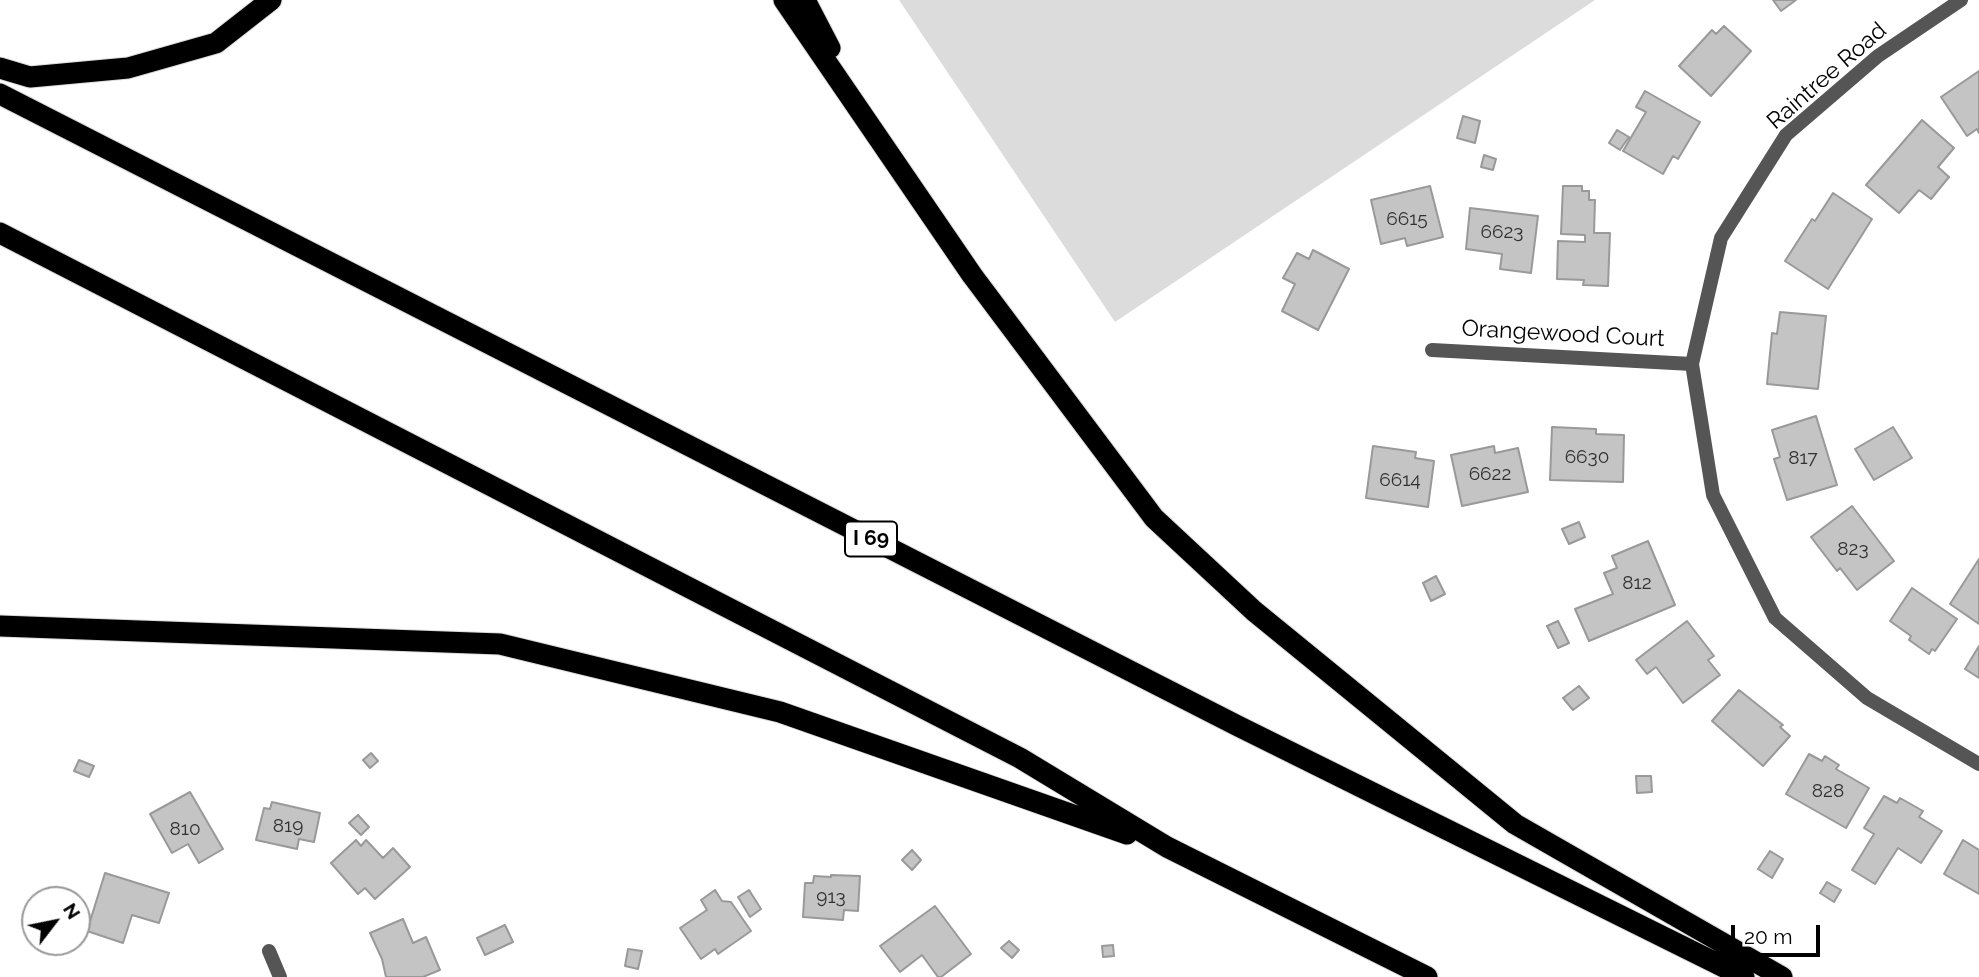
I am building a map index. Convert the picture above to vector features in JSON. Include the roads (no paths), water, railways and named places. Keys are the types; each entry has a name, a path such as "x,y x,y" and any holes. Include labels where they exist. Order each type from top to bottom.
{"highway":[{"path":"0,68 30,77 128,68 215,43 271,0"},
{"path":"783,0 972,275 1154,518 1254,611 1515,824 1782,977"},
{"path":"805,0 886,151"},
{"name":"I 69","path":"0,94 1238,726 1744,977"},
{"path":"0,233 1020,758 1167,847 1427,977"},
{"path":"0,626 500,645 780,712 1167,847"}],"street":[{"name":"Raintree Road","path":"1692,364 1721,238 1786,135 1878,56 1961,0"},
{"name":"Orangewood Court","path":"1432,350 1692,364"},
{"path":"1692,364 1713,495 1775,618 1867,698 1979,764"},
{"path":"269,951 281,977"}]}
